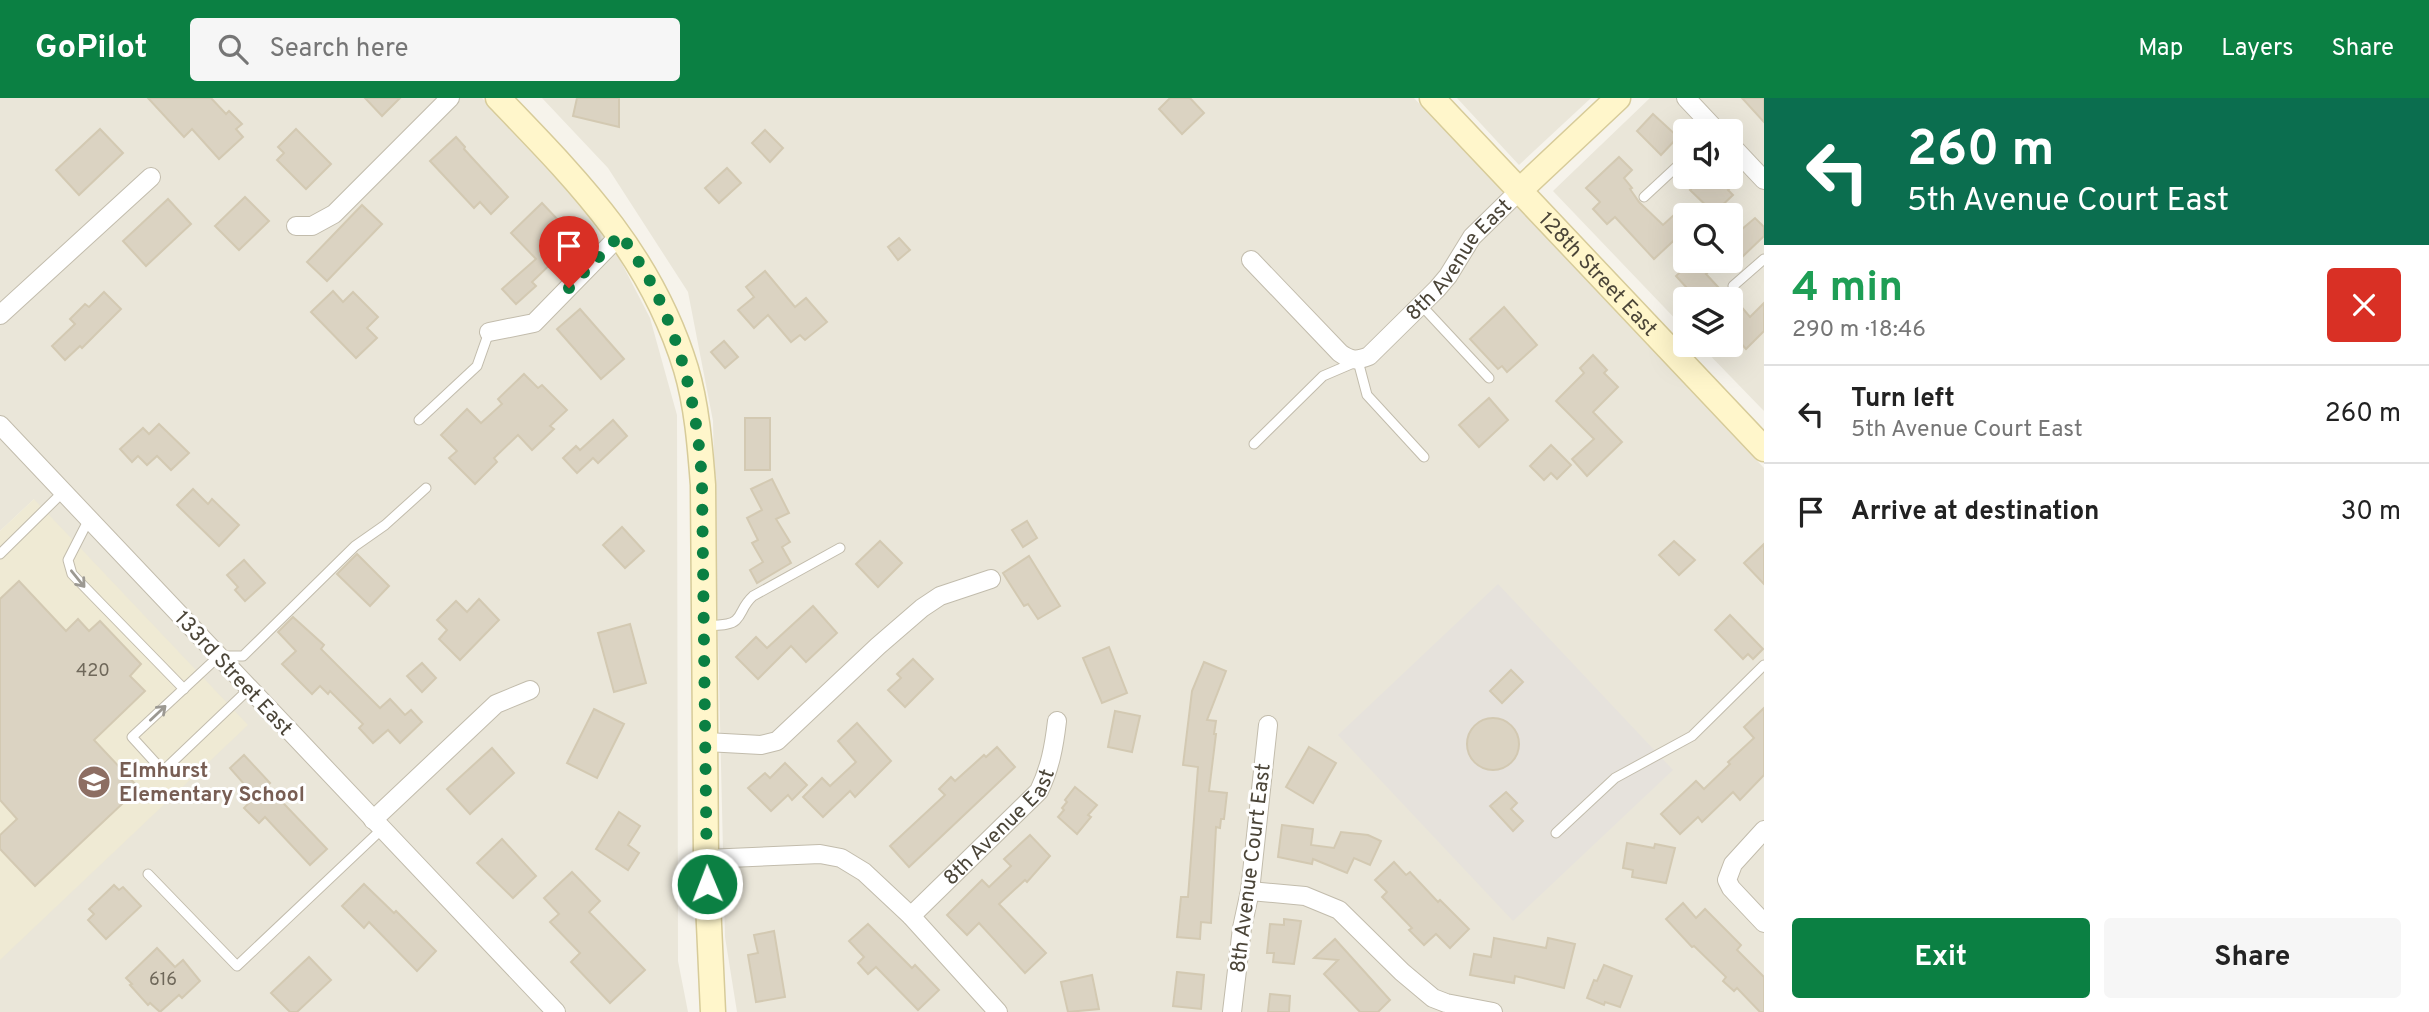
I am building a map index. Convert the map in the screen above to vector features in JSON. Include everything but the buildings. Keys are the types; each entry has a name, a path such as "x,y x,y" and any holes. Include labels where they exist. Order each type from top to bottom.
{"main road":[{"path":"498,98 560,162 621,234 659,298 686,369 700,449 705,627 707,1010"},
{"name":"128th Street East","path":"1432,98 1764,449"},
{"name":"8th Avenue East","path":"1519,191 1618,98"}],"street":[{"path":"296,226 312,226 334,214 450,98"},
{"path":"1686,98 1706,119"},
{"path":"1743,158 1764,180"},
{"path":"0,315 151,177"},
{"name":"8th Avenue East","path":"1358,360 1370,356 1422,305 1448,276 1472,237 1519,191"},
{"path":"489,332 534,323 621,234"},
{"path":"1251,260 1340,353 1349,359 1358,360"},
{"name":"133rd Street East","path":"0,425 556,1012"},
{"path":"706,742 761,745 778,741 922,608 940,596 991,579"},
{"path":"377,824 495,704 530,690"},
{"name":"8th Avenue East","path":"911,915 1039,791 1053,755 1057,721"},
{"name":"8th Avenue Court East","path":"1232,1012 1242,928 1250,891 1268,725"},
{"path":"1764,830 1732,864 1727,880 1731,888 1764,923"},
{"path":"706,859 833,855 864,872 911,915 998,1012"},
{"path":"1250,891 1305,896 1339,910 1402,972 1433,998 1493,1012"}],"lane":[{"path":"1644,197 1673,170"},
{"path":"1733,286 1764,258"},
{"path":"1422,305 1489,378"},
{"path":"419,420 477,366 489,332"},
{"path":"1254,444 1323,376 1358,360 1367,395 1424,457"},
{"path":"249,689 163,771 132,737 219,656 243,656 355,545 385,525 426,488"},
{"path":"0,554 63,492"},
{"path":"89,519 68,560 72,574 184,689"},
{"path":"705,627 732,623 753,596 840,548"},
{"path":"1556,833 1615,778 1692,736 1764,665"},
{"path":"148,874 237,966 377,824"}],"shaded area":[{"path":"0,98 482,98 601,223 650,318 677,415 678,961 688,1012 0,1012 0,960 34,499 0,531"},
{"path":"542,98 1414,98 1764,468 1764,1012 737,1012 725,937 713,421 688,292 608,168"},
{"path":"1457,98 1591,98 1519,165"},
{"path":"1650,98 1764,98 1764,411 1712,357 1743,357 1743,287 1673,287 1673,316 1553,191"},
{"name":"Elmhurst Elementary School","path":"34,499 248,725 0,960 0,531"},
{"path":"1498,584 1673,770 1513,921 1338,735"}],"place":[{"name":"Elmhurst Elementary School","path":"94,782"}],"route":[{"path":"569,288 621,234 659,298 686,369 700,449 702,485 707,884"}]}
